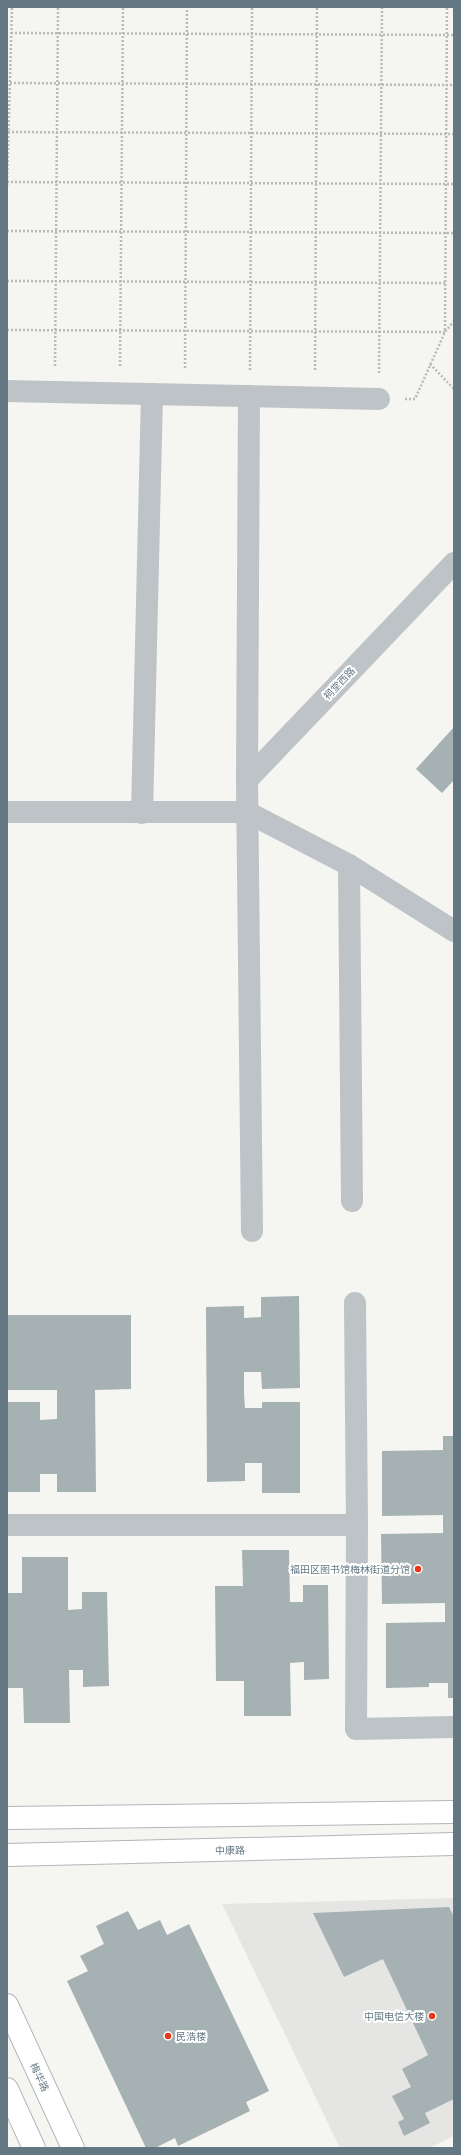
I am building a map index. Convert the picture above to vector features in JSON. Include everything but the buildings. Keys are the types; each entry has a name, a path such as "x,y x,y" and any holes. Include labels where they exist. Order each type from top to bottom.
{"main road":[{"path":"7,1818 454,1812"},
{"name":"中康路","path":"7,1855 454,1844"},
{"name":"梅华路","path":"7,2006 73,2148"},
{"path":"7,2089 34,2148"}],"street":[{"path":"7,391 379,399"},
{"path":"142,813 152,394"},
{"path":"249,396 247,812 252,1231"},
{"name":"祠堂西路","path":"247,780 454,563"},
{"path":"7,812 247,812 349,865 454,931"},
{"path":"349,865 352,1201"},
{"path":"355,1302 357,1525 356,1728 454,1726"},
{"path":"7,1525 357,1525"}],"path":[{"path":"7,186 12,7"},
{"path":"55,392 58,7"},
{"path":"120,393 123,7"},
{"path":"185,395 187,7"},
{"path":"249,396 252,7"},
{"path":"314,397 317,7"},
{"path":"382,7 379,399 414,399 445,332 454,321"},
{"path":"445,332 447,7"},
{"path":"11,33 454,35"},
{"path":"10,83 454,85"},
{"path":"8,132 454,134"},
{"path":"7,182 454,184"},
{"path":"7,231 454,233"},
{"path":"7,281 445,283"},
{"path":"7,330 445,332"},
{"path":"430,364 454,389"}],"shaded area":[{"name":"中国电信大楼","path":"454,1898 454,2136 429,2148 340,2148 222,1904"}],"place":[{"name":"福田区图书馆梅林街道分馆","path":"418,1569"},
{"name":"中国电信大楼","path":"432,2016"},
{"name":"民浩楼","path":"168,2036"}]}
